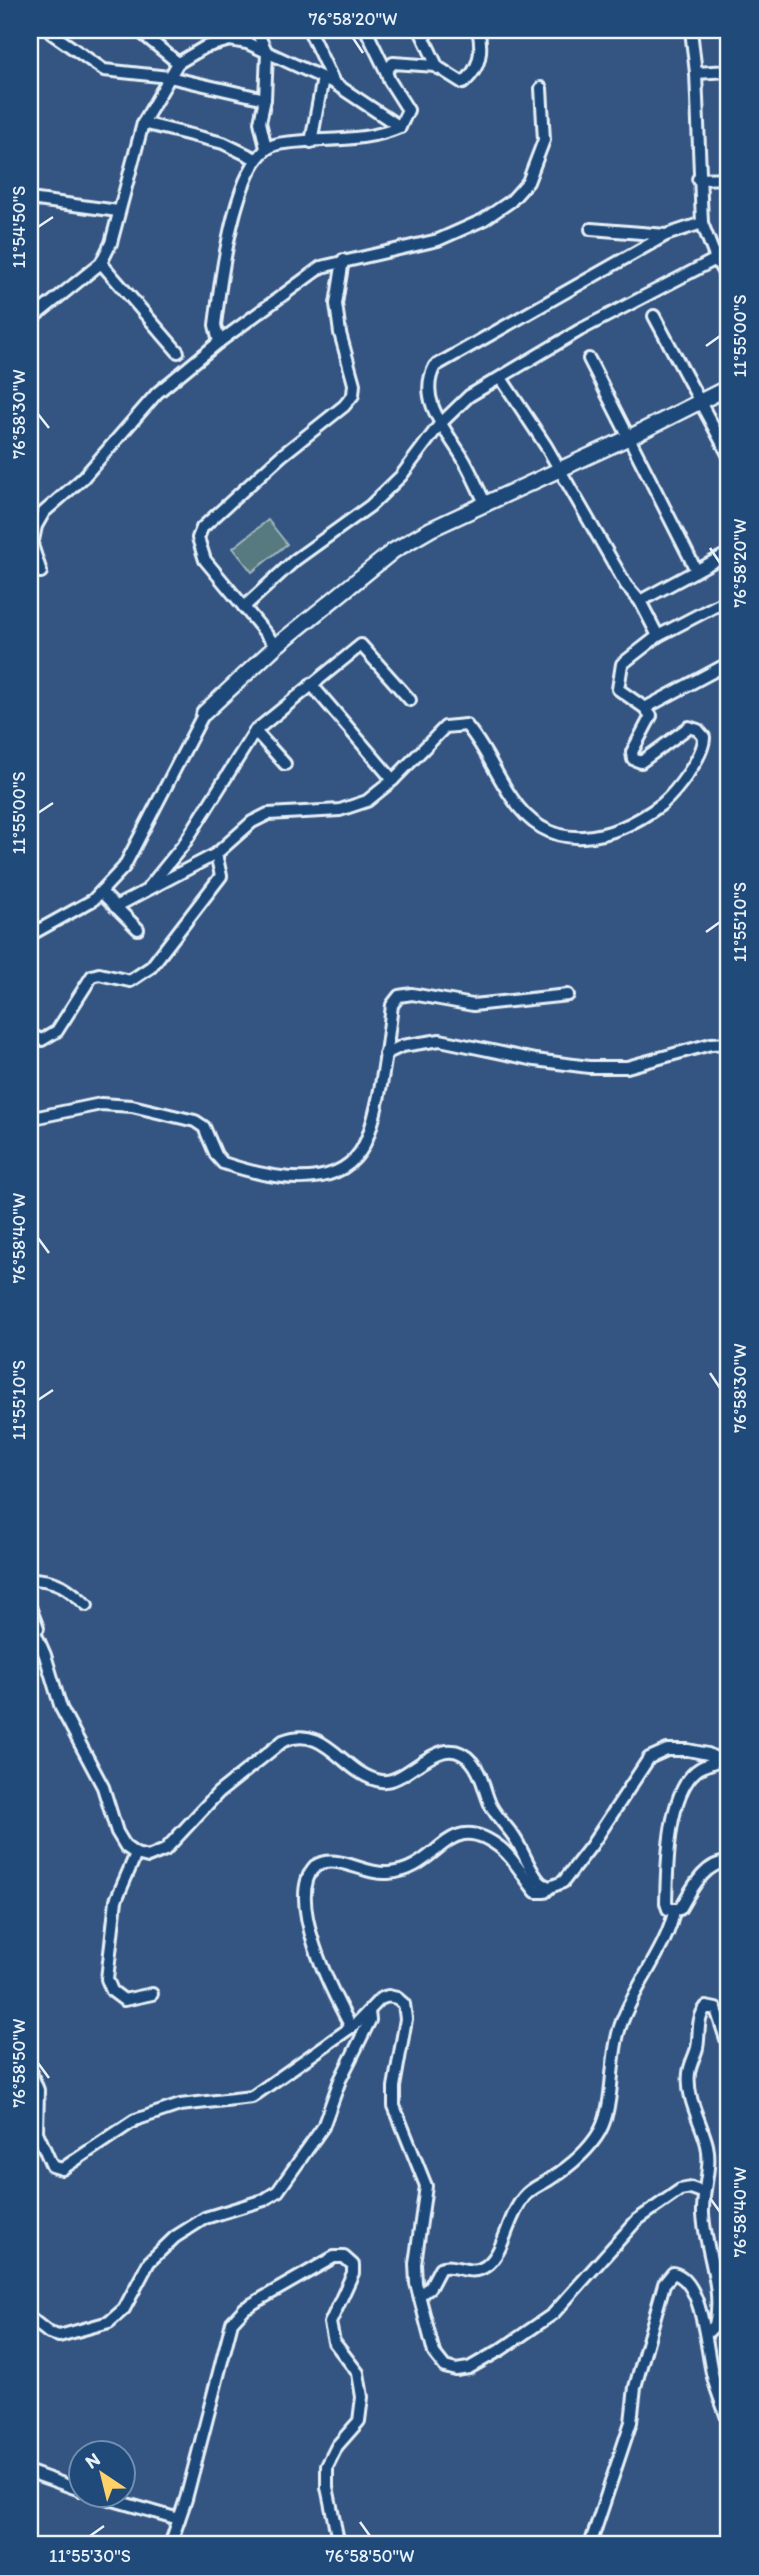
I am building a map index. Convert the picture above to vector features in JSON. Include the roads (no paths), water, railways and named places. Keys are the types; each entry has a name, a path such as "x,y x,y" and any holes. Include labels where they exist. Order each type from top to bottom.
{"street":[{"path":"138,30 178,63"},
{"path":"256,30 267,53 265,99 260,122 266,148"},
{"path":"309,30 329,80 311,142"},
{"path":"219,342 215,325 236,204 256,159 266,148 375,135 400,127 408,110 389,80 366,30"},
{"path":"420,30 438,68"},
{"path":"386,71 393,64 406,62 438,68 460,83 466,82 477,69 482,45 478,30"},
{"path":"691,30 696,74 698,179 702,223 716,259 729,282"},
{"path":"51,33 104,70 169,77 265,99"},
{"path":"30,320 101,263 111,243 143,123 178,63 205,47 230,40 247,43 329,80 400,127"},
{"path":"696,74 729,71"},
{"path":"41,572 32,545 36,526 44,512 83,478 157,393 219,342 321,267 438,240 483,220 511,201 528,182 544,140 541,88"},
{"path":"143,123 223,143 256,159"},
{"path":"698,179 729,178"},
{"path":"30,199 118,211"},
{"path":"485,505 462,456 440,424 428,390 428,379 435,366 666,235 702,223"},
{"path":"591,229 666,235"},
{"path":"244,607 295,560 370,506 401,476 440,424 469,396 580,330 716,259"},
{"path":"276,646 205,560 198,538 202,528 281,456 344,407 353,395 354,384 340,333 336,304 343,260"},
{"path":"101,263 178,352"},
{"path":"654,316 729,456"},
{"path":"589,359 695,569"},
{"path":"501,378 559,469 596,537 626,585 640,601 657,636"},
{"path":"30,935 102,894 124,867 204,713 276,646 393,551 431,529 630,438 729,387"},
{"path":"640,601 729,553"},
{"path":"116,907 216,854 252,822 268,814 340,810 367,801 393,780 445,727 466,725 493,762 512,799 544,829 568,838 612,834 639,821 672,796 685,779 704,743 698,730 689,727 641,762 635,761 632,752 651,721 645,708 618,689 617,679 622,664 657,636 729,599"},
{"path":"146,891 184,844 255,731 363,645 410,700"},
{"path":"645,708 729,663"},
{"path":"311,684 393,780"},
{"path":"255,731 285,764"},
{"path":"30,1035 42,1040 57,1031 92,976 99,974 130,981 151,967 221,876 216,854"},
{"path":"102,894 138,929"},
{"path":"30,1114 38,1117 101,1104 132,1106 195,1121 204,1127 216,1155 223,1163 299,1178 322,1177 347,1164 360,1152 375,1108 392,1005 399,996 412,994 473,1005 568,995"},
{"path":"385,1054 402,1046 440,1040 535,1060 589,1067 627,1067 711,1044 729,1042"},
{"path":"30,1579 46,1579 65,1584 87,1605"},
{"path":"30,1608 61,1708 92,1762 117,1832 126,1847 136,1854 148,1857 160,1854 232,1781 283,1741 307,1737 321,1741 373,1779 385,1781 400,1777 418,1763 435,1755 451,1752 463,1755 475,1767 491,1805 516,1839 538,1880 550,1887"},
{"path":"30,1622 42,1647"},
{"path":"351,2028 306,1917 306,1884 315,1866 333,1860 367,1872 397,1872 426,1858 455,1835 471,1832 483,1835 502,1849 536,1892 545,1892 564,1882 649,1758 667,1751 688,1750 725,1763"},
{"path":"674,1911 666,1903 668,1864 671,1833 683,1788 698,1769 725,1763"},
{"path":"136,1854 114,1907 107,1979 112,1991 124,2000 152,1994"},
{"path":"674,1911 680,1909 717,1863 729,1863"},
{"path":"420,2295 430,2287 440,2268 447,2266 473,2272 489,2264 498,2253 509,2219 522,2199 530,2190 563,2170 598,2134 607,2108 619,2028 630,1999 669,1928 674,1911"},
{"path":"30,2070 38,2090 37,2132 52,2166 62,2169 135,2120 180,2105 252,2097 351,2028 380,1999 388,1996 397,1998 405,2009 407,2019 394,2096 398,2122 426,2186 415,2264 436,2359 450,2369 469,2368 532,2331 553,2314 637,2220 680,2190 691,2188 702,2192"},
{"path":"707,2333 715,2325 717,2304 702,2192 707,2174 707,2147 690,2097 689,2072 698,2045 699,2022 706,2007 716,2009 729,2048"},
{"path":"30,2318 49,2333 59,2336 109,2322 124,2309 149,2262 175,2237 205,2218 264,2200 278,2191 323,2127 340,2080 370,2020 369,2012"},
{"path":"170,2545 232,2322 253,2304 334,2257 344,2257 353,2265 353,2273 330,2323 334,2342 358,2373 362,2397 359,2421 337,2446 327,2466 327,2487 339,2545"},
{"path":"590,2545 631,2423 635,2387 667,2278 673,2273 681,2275 687,2282 707,2333 713,2377 729,2424"},
{"path":"30,2472 66,2485"},
{"path":"136,2507 179,2519"}]}
